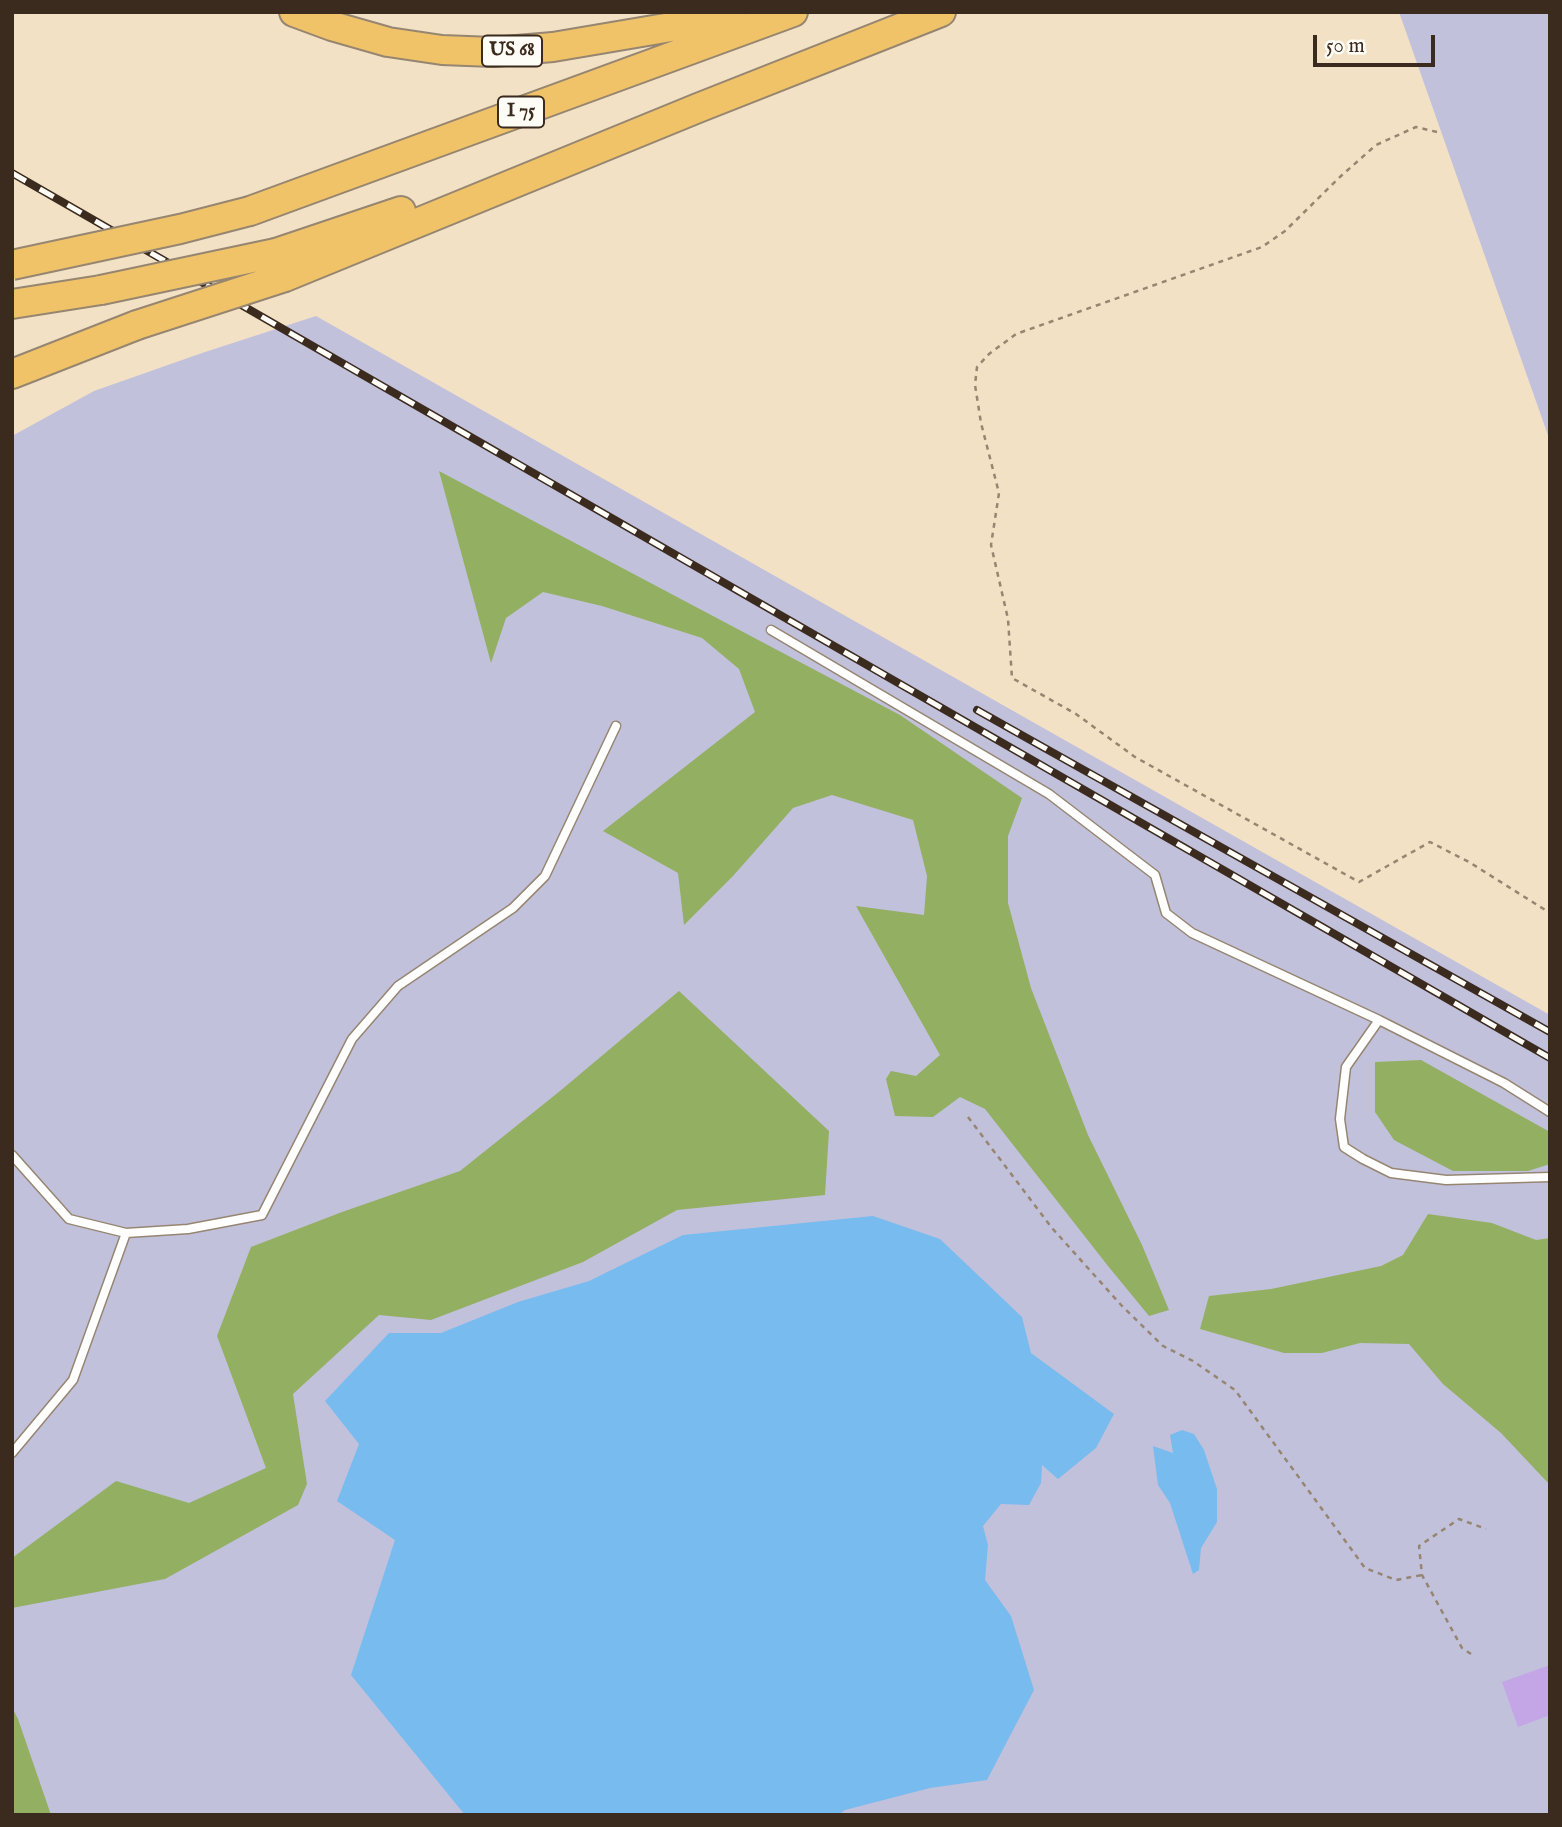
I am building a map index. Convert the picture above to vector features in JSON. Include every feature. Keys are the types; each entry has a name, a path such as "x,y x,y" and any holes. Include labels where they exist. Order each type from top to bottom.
{"highway":[{"name":"US 68","path":"294,12 388,42 442,50 493,52 567,45 677,26 732,12"},
{"name":"I 75","path":"12,265 250,211 793,12"},
{"path":"12,374 137,326 280,265 698,108 941,12"},
{"path":"12,304 280,265"}],"lane":[{"path":"771,630 1049,794 1155,875 1166,913 1192,933 1379,1020 1504,1083 1550,1112"},
{"path":"12,1155 69,1219 126,1233 188,1230 262,1215 352,1039 398,986 513,908 545,876 616,726"},
{"path":"1379,1020 1346,1067 1340,1119 1344,1147 1391,1172 1446,1180 1550,1177"},
{"path":"12,1452 73,1380 126,1233"}],"path":[{"path":"1437,132 1416,127 1377,145 1341,176 1286,231 1262,247 1016,334 989,354 977,368 975,385 981,423 999,493 991,545 1008,619 1012,678 1076,714 1135,757 1359,883 1430,842 1469,862 1550,912"},
{"path":"968,1117 1052,1228 1122,1306 1163,1346 1193,1361 1235,1390 1365,1568 1396,1580 1422,1575"},
{"path":"1471,1654 1462,1648 1422,1575 1419,1546 1459,1519 1486,1529"}],"shaded area":[{"path":"1399,12 1550,12 1550,441"},
{"path":"316,316 1550,1015 1550,1815 12,1815 12,436 94,391"}],"green space":[{"path":"439,471 900,715 1022,798 1008,836 1008,903 1031,988 1088,1135 1142,1245 1169,1310 1149,1316 985,1109 960,1097 933,1117 895,1116 886,1079 891,1071 916,1076 940,1055 856,906 924,915 927,876 913,820 832,795 793,808 733,876 684,925 678,873 603,831 755,712 739,669 702,638 602,606 543,592 506,618 491,663"},
{"path":"679,991 829,1131 825,1195 677,1210 583,1262 431,1320 379,1315 293,1394 307,1484 298,1505 165,1579 12,1608 12,1558 116,1481 189,1503 266,1468 217,1336 251,1247 460,1171"},
{"path":"1421,1060 1550,1132 1550,1164 1528,1171 1453,1171 1394,1140 1375,1112 1375,1062"},
{"path":"1428,1214 1492,1223 1536,1240 1550,1238 1550,1485 1501,1433 1443,1384 1409,1344 1360,1343 1322,1353 1284,1353 1200,1329 1209,1296 1271,1289 1381,1266 1403,1255"},
{"path":"12,1707 18,1719 51,1815 12,1815"}],"water":[{"path":"873,1216 940,1239 1022,1317 1031,1353 1114,1414 1096,1448 1058,1479 1042,1465 1041,1483 1029,1505 1001,1504 983,1526 988,1545 985,1580 1011,1616 1034,1690 987,1780 930,1788 845,1810 838,1815 465,1815 351,1675 395,1540 337,1501 359,1444 325,1401 389,1333 441,1333 518,1302 589,1281 683,1235"},
{"path":"1182,1430 1194,1434 1204,1450 1217,1489 1217,1522 1201,1548 1199,1570 1193,1574 1170,1503 1158,1485 1153,1446 1173,1453 1170,1435"}],"building":[{"path":"1550,1665 1550,1715 1518,1727 1502,1682"}],"railway":[{"path":"12,173 1550,1058"},
{"path":"977,710 1550,1032"}]}
